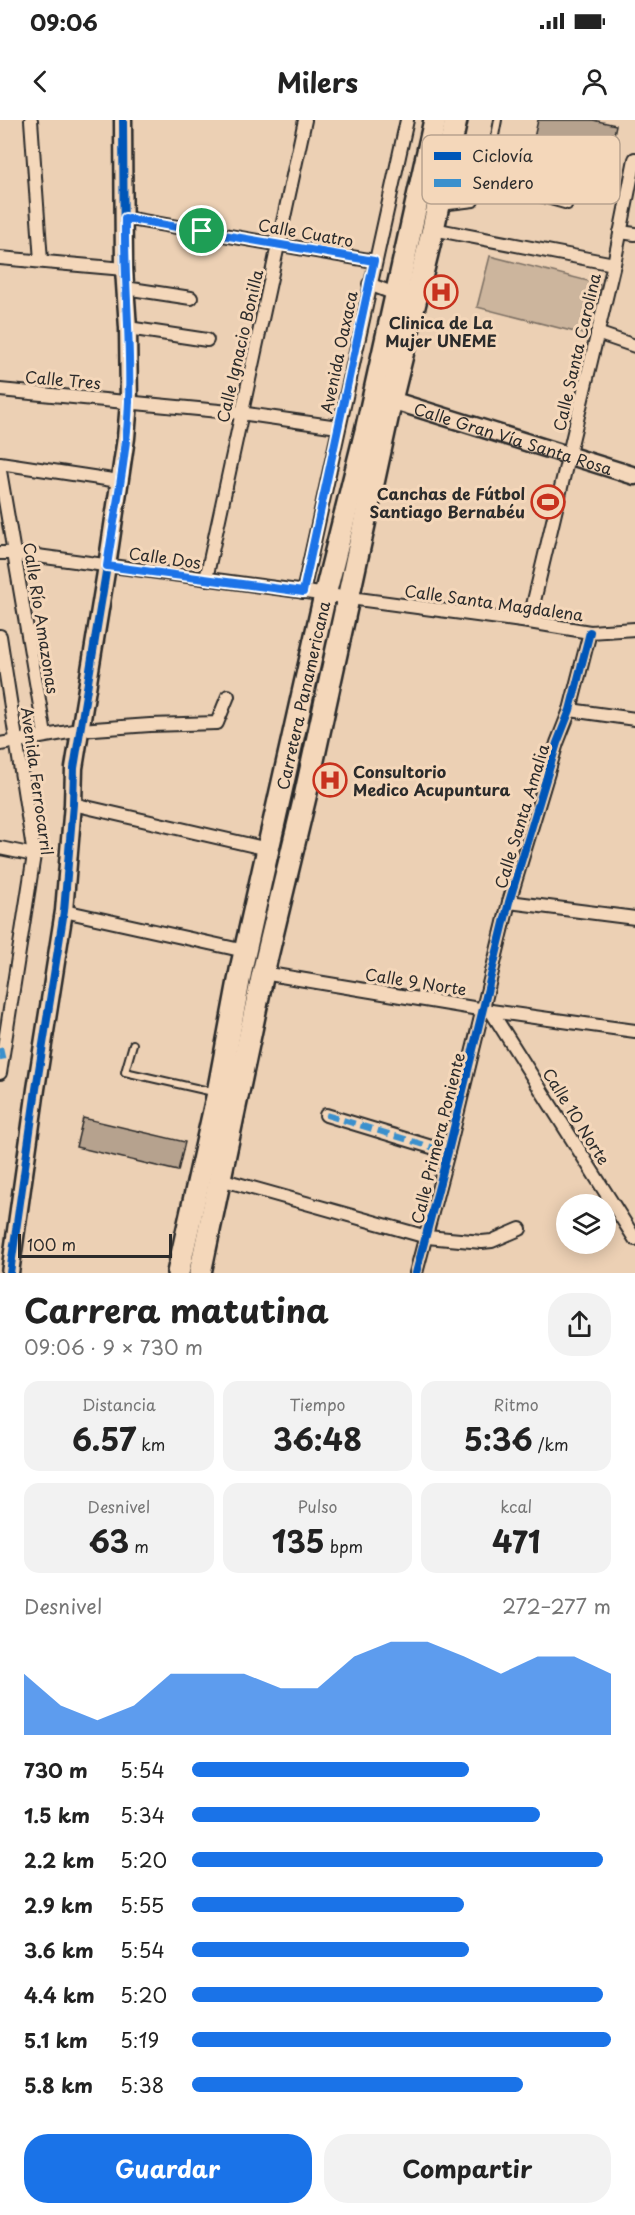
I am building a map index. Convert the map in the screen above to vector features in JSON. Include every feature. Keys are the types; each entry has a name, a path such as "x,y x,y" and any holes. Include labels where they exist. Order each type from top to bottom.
{"highway":[{"name":"Carretera Panamericana","path":"432,135 435,120"},
{"name":"Carretera Panamericana","path":"453,135 456,120"},
{"name":"Carretera Panamericana","path":"178,1273 218,1093 245,951 325,595 366,431 422,177"},
{"name":"Carretera Panamericana","path":"200,1273 263,974 300,820 391,400 439,204"}],"street":[{"path":"31,120 41,261"},
{"path":"10,1273 64,911 74,768 107,566 129,402 124,269 123,120"},
{"name":"Calle Ignacio Bonilla","path":"206,579 305,120"},
{"name":"Avenida Oaxaca","path":"303,592 374,261 407,120"},
{"name":"Calle Santa Carolina","path":"529,621 614,264 635,159"},
{"name":"Calle Cuatro","path":"125,218 374,261"},
{"path":"433,230 614,264"},
{"path":"620,232 635,234"},
{"path":"0,258 124,269"},
{"path":"369,284 395,294"},
{"path":"125,288 191,298"},
{"path":"128,328 207,340"},
{"path":"597,333 635,346"},
{"name":"Calle Tres","path":"0,390 240,413 338,428"},
{"name":"Calle Gran Vía Santa Rosa","path":"391,400 635,476"},
{"path":"0,463 119,481"},
{"name":"Calle Río Amazonas","path":"0,471 45,735"},
{"name":"Calle Dos","path":"0,553 15,553 325,595"},
{"name":"Calle Santa Magdalena","path":"325,595 529,621 590,632 635,629"},
{"name":"Calle Santa Amalia","path":"487,1010 509,902 557,743 570,710 590,632"},
{"name":"Avenida Ferrocarril","path":"0,636 34,855 0,1073"},
{"path":"0,744 80,730 150,724 217,723 228,696"},
{"path":"570,710 635,719"},
{"path":"73,804 268,849"},
{"path":"0,848 34,855"},
{"path":"509,902 635,918"},
{"path":"64,911 245,951"},
{"name":"Calle 9 Norte","path":"263,974 635,1031"},
{"name":"Calle Primera Poniente","path":"416,1273 487,1010"},
{"name":"Calle 10 Norte","path":"487,1010 635,1239"},
{"path":"326,1115 448,1152"},
{"path":"220,1179 427,1237 482,1242 520,1229"}],"lane":[{"path":"495,135 498,120"},
{"path":"438,207 465,204"},
{"path":"560,204 567,206"},
{"path":"133,1044 126,1072 218,1093"}],"shaded area":[{"path":"490,256 600,284 587,335 477,307"}],"building":[{"path":"538,120 593,120 616,125 614,135 535,135"},
{"path":"83,1118 185,1142 178,1171 76,1147"}],"marked path":[{"path":"0,1048 3,1061"},
{"path":"326,1115 448,1152"}],"cycle path":[{"path":"10,1273 64,911 74,768 126,438 129,402 124,269 123,120"},
{"path":"416,1273 509,902 557,743 570,710 590,632"}],"place":[{"name":"Clinica de La Mujer UNEME","path":"441,292"},
{"name":"Canchas de Fútbol Santiago Bernabéu","path":"548,502"},
{"name":"Consultorio Medico Acupuntura","path":"330,780"}],"route":[{"path":"125,218 202,231 374,261 303,592 107,566 126,438 129,402 124,269 125,218"}]}
